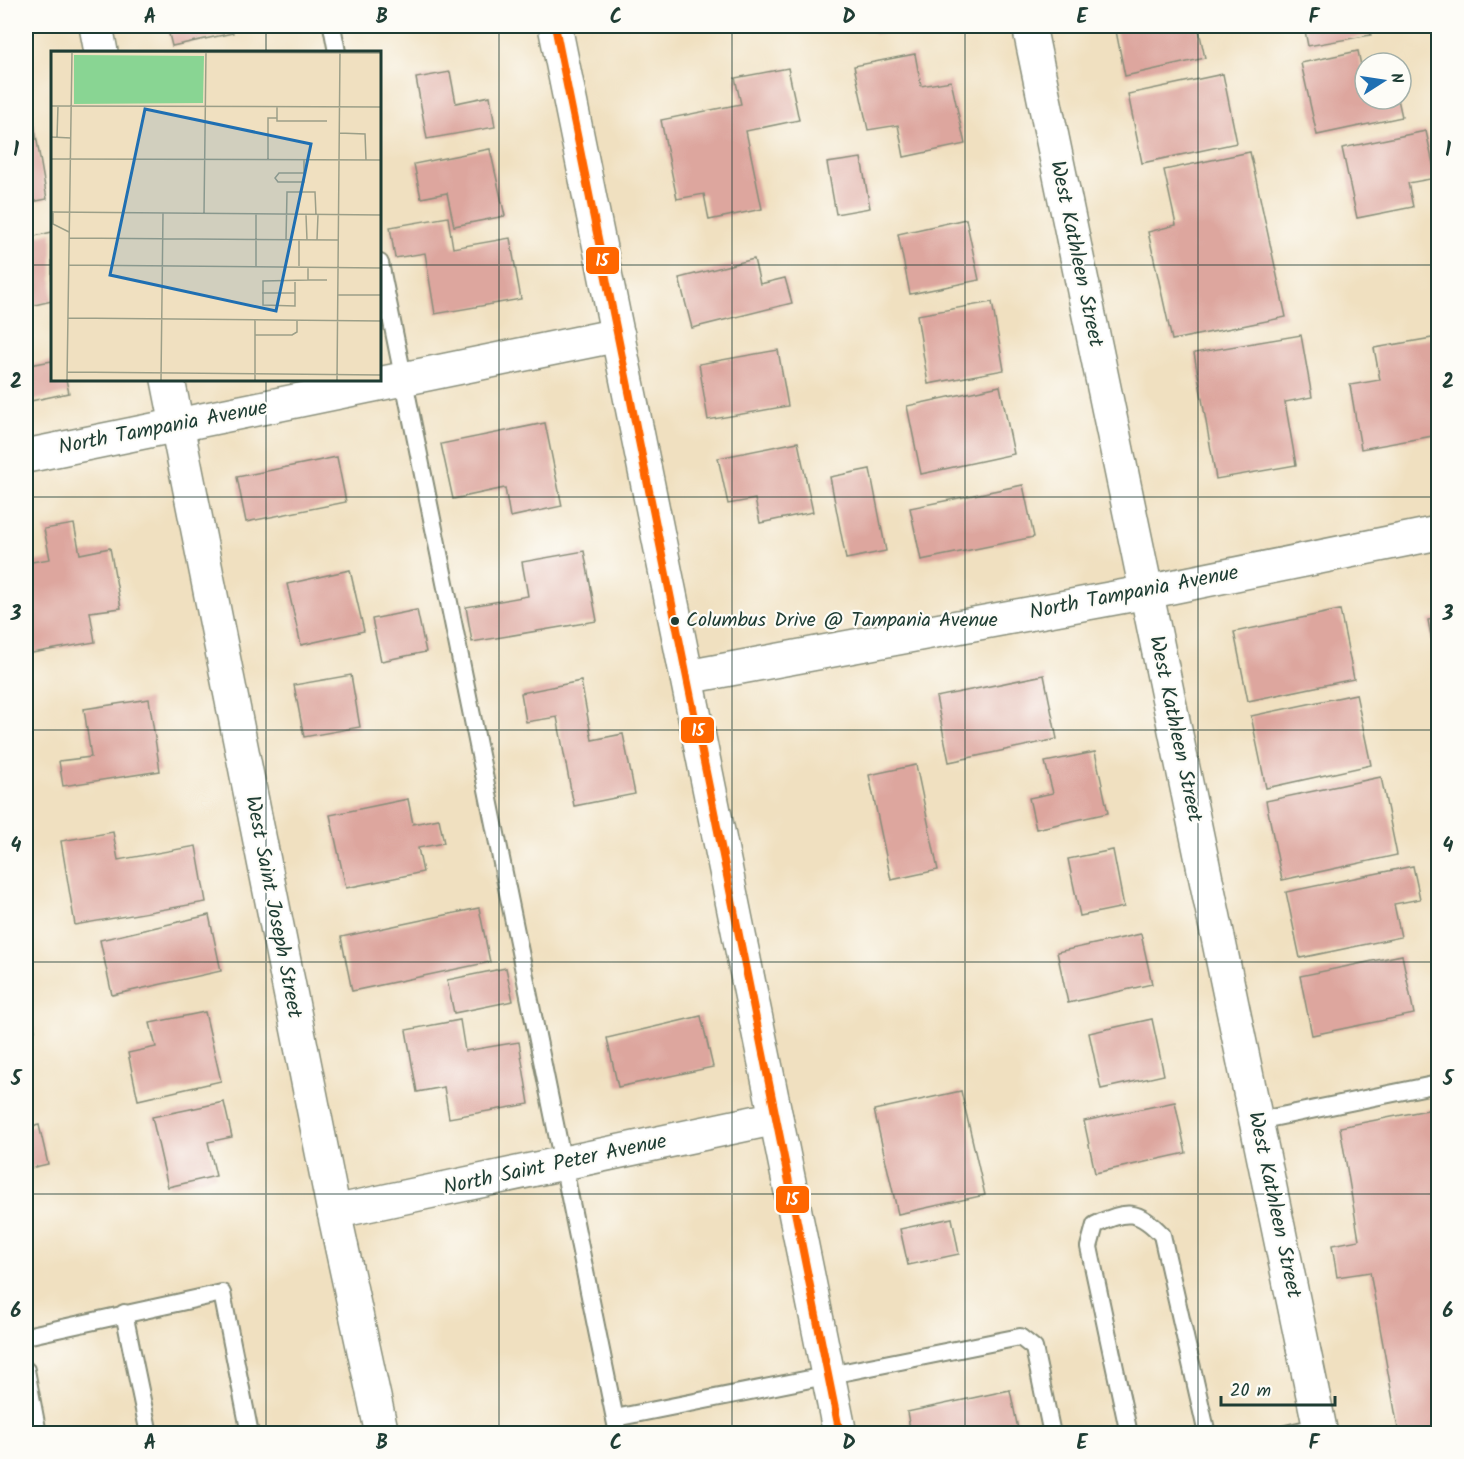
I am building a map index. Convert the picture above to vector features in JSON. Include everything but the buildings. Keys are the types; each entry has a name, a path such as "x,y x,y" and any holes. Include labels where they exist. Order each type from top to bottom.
{"street":[{"path":"96,26 102,51"},
{"path":"555,26 840,1434"},
{"name":"West Kathleen Street","path":"1029,26 1320,1430"},
{"name":"North Tampania Avenue","path":"26,456 618,335"},
{"name":"West Saint Joseph Street","path":"168,381 334,1212 382,1434"},
{"name":"North Tampania Avenue","path":"687,677 1147,592 1438,533"},
{"name":"North Saint Peter Avenue","path":"334,1212 776,1118"}],"lane":[{"path":"332,26 338,51"},
{"path":"381,268 617,1426 828,1375 1020,1337 1034,1348 1052,1434"},
{"path":"1257,1120 1438,1084"},
{"path":"1129,1434 1089,1247 1095,1225 1113,1215 1133,1214 1149,1221 1162,1235 1207,1434"},
{"path":"26,1336 222,1293 250,1434"},
{"path":"124,1313 149,1434"},
{"path":"26,1370 38,1434"},
{"path":"1286,1434 1320,1430"}],"transit line":[{"name":"15","path":"555,26 840,1434"}],"place":[{"name":"Columbus Drive @ Tampania Avenue","path":"675,621"}]}
